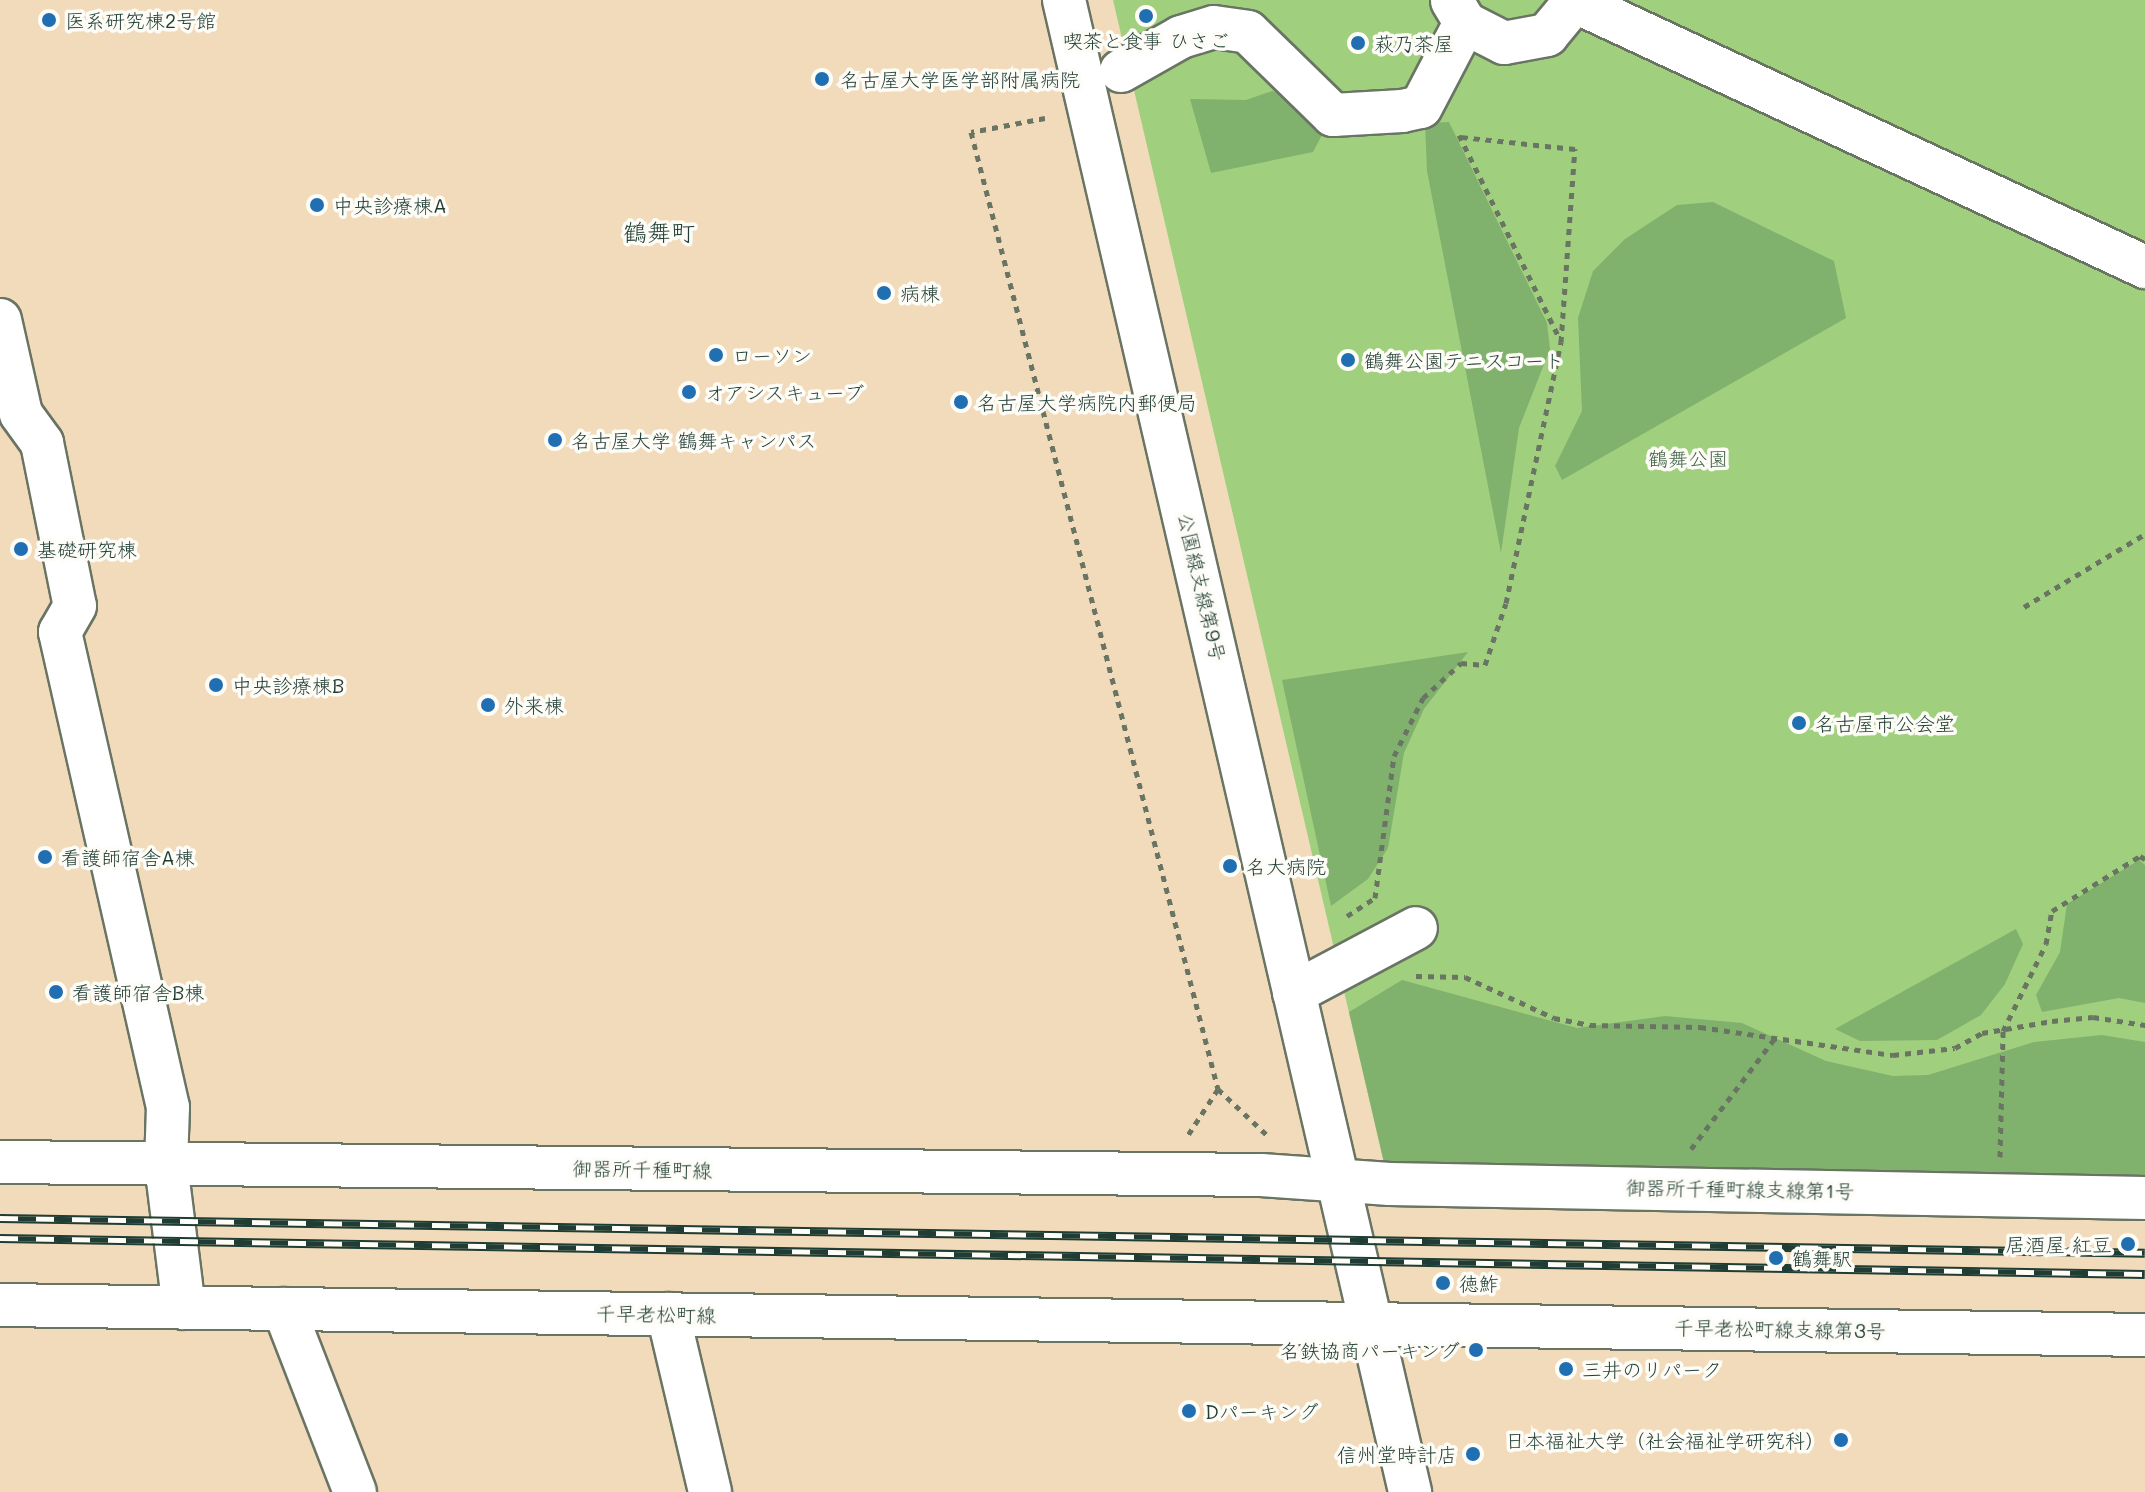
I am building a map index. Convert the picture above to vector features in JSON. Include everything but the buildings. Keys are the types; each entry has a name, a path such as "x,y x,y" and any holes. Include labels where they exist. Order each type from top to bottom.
{"street":[{"name":"公園線支線第9号","path":"1064,0 1410,1492"},
{"path":"1121,71 1181,37 1258,16 1333,115 1421,107 1433,84 1458,12 1493,40 1526,43 1555,28 1576,1 2145,267"},
{"path":"0,320 21,414 42,443 75,606 60,632 168,1107 166,1164 184,1308"},
{"path":"1294,993 1416,928"},
{"name":"御器所千種町線","path":"0,1162 166,1164 1279,1158 1336,1176"},
{"name":"御器所千種町線支線第1号","path":"1336,1176 1390,1184 2145,1198"},
{"name":"千早老松町線","path":"0,1305 1373,1322"},
{"path":"284,1309 355,1492"},
{"path":"668,1314 710,1492"},
{"name":"千早老松町線支線第3号","path":"1373,1322 2145,1335"}],"path":[{"path":"1433,84 1561,342"},
{"path":"1045,118 971,132 1218,1089 1279,1158"},
{"path":"1341,920 1375,898 1394,756 1423,698 1461,663 1485,665 1506,603 1561,342 1575,149 1460,137"},
{"path":"2024,607 2145,534"},
{"path":"1999,1170 2003,1031 2046,944 2052,911 2140,856 2145,859"},
{"path":"1402,980 1465,977 1533,1010 1590,1025 1700,1027 1893,1055 1955,1048 2003,1031 2093,1017 2145,1025"},
{"path":"1688,1153 1775,1038"},
{"path":"1181,1144 1218,1089"}],"green space":[{"name":"鶴舞公園","path":"1113,0 2145,0 2145,1186 1385,1167"},
{"path":"1272,91 1298,97 1315,114 1323,133 1313,152 1211,173 1190,99 1246,100"},
{"path":"1449,122 1547,323 1550,349 1519,428 1501,553 1427,171 1425,123"},
{"path":"1713,202 1834,261 1846,318 1562,480 1555,466 1582,411 1578,318 1593,271 1625,239 1677,205"},
{"path":"1468,652 1424,709 1404,753 1388,848 1368,879 1331,906 1282,680"},
{"path":"2139,860 2145,865 2145,1003 2119,998 2042,1012 2036,995 2060,952 2067,904"},
{"path":"2016,929 2023,944 2005,984 1981,1015 1937,1040 1860,1041 1835,1029"},
{"path":"1402,980 1577,1028 1665,1016 1742,1023 1826,1061 1893,1076 1928,1075 2034,1042 2102,1035 2145,1042 2145,1182 1385,1167 1349,1012"}],"railway":[{"path":"0,1218 2145,1253"},
{"path":"0,1238 2145,1274"}],"place":[{"name":"喫茶と食事 ひさご","path":"1146,16"},
{"name":"医系研究棟2号館","path":"49,20"},
{"name":"萩乃茶屋","path":"1358,43"},
{"name":"名古屋大学医学部附属病院","path":"822,79"},
{"name":"中央診療棟A","path":"317,205"},
{"name":"病棟","path":"884,293"},
{"name":"ローソン","path":"716,355"},
{"name":"鶴舞公園テニスコート","path":"1348,360"},
{"name":"オアシスキューブ","path":"689,392"},
{"name":"名古屋大学病院内郵便局","path":"961,402"},
{"name":"名古屋大学 鶴舞キャンパス","path":"555,440"},
{"name":"基礎研究棟","path":"21,549"},
{"name":"中央診療棟B","path":"216,685"},
{"name":"外来棟","path":"488,705"},
{"name":"名古屋市公会堂","path":"1799,723"},
{"name":"看護師宿舎A棟","path":"45,857"},
{"name":"名大病院","path":"1230,866"},
{"name":"看護師宿舎B棟","path":"56,992"},
{"name":"居酒屋 紅豆","path":"2128,1244"},
{"name":"鶴舞駅","path":"1776,1258"},
{"name":"徳鮓","path":"1443,1283"},
{"name":"名鉄協商パーキング","path":"1476,1350"},
{"name":"三井のリパーク","path":"1566,1369"},
{"name":"Dパーキング","path":"1189,1411"},
{"name":"日本福祉大学（社会福祉学研究科）","path":"1841,1440"},
{"name":"信州堂時計店","path":"1473,1454"}],"district":[{"name":"鶴舞町","path":"659,232"}]}
